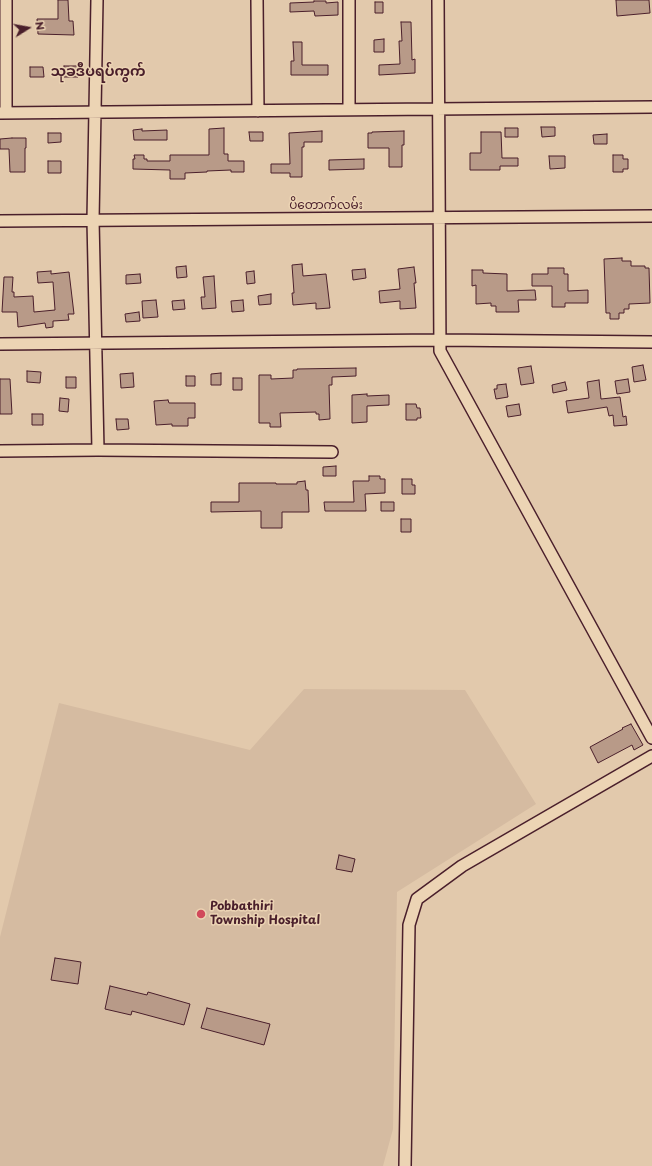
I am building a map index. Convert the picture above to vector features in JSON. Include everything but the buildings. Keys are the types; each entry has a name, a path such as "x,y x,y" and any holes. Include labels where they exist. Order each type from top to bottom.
{"street":[{"path":"6,0 3,113 652,107"},
{"path":"97,0 94,112 94,220 98,450"},
{"path":"258,0 258,111"},
{"path":"349,0 349,110"},
{"path":"438,0 440,351 652,738"},
{"name":"ပိတောက်လမ်း","path":"0,221 652,216"},
{"path":"0,344 440,340 652,342"},
{"path":"0,451 98,450 332,452"},
{"path":"405,1166 409,925 417,899 462,866 652,756"}],"shaded area":[{"name":"Pobbathiri Township Hospital","path":"304,689 465,690 536,804 397,892 393,1129 383,1166 0,1166 0,937 59,703 250,750"}],"place":[{"name":"Pobbathiri Township Hospital","path":"201,914"}],"district":[{"name":"သုခဒီပရပ်ကွက်","path":"98,72"}]}
